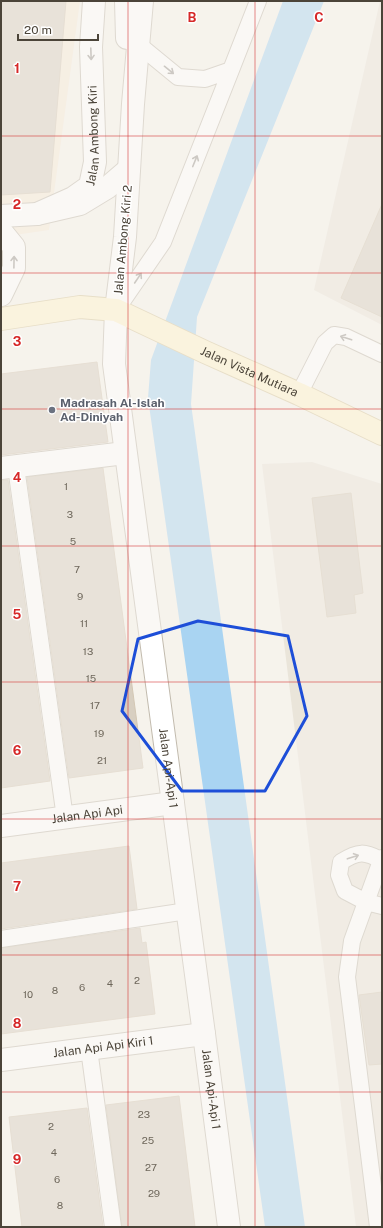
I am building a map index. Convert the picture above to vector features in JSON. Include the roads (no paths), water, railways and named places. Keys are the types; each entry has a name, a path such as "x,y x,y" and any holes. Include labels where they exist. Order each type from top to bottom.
{"street":[{"name":"Jalan Ambong Kiri","path":"37,214 73,198 90,186 96,162 91,47 94,1"},
{"name":"Jalan Ambong Kiri 2","path":"126,1 129,169"},
{"name":"Jalan Ambong Kiri 2","path":"116,310 125,237 133,104 142,1"},
{"path":"1,216 37,214 80,204 108,187 129,169"},
{"path":"1,231 14,247 14,268 1,295"},
{"path":"1,319 80,307 116,310"},
{"name":"Jalan Vista Mutiara","path":"116,310 382,434"},
{"name":"Jalan Api-Api 1","path":"116,310 114,364 229,1227"},
{"path":"9,467 125,453"},
{"name":"Jalan Api Api","path":"1,826 173,803"},
{"name":"Jalan Api Api Kiri 1","path":"1,1060 204,1034"}],"lane":[{"path":"116,310 162,242 258,1"},
{"path":"139,45 178,77 205,79 231,70"},
{"path":"299,394 325,343 334,335 346,337 382,354"},
{"path":"9,467 65,818"},
{"path":"378,1227 347,976 352,941 366,902 382,860 370,854 358,854 353,855 341,862 338,875 345,891 366,902 382,906"},
{"path":"1,938 188,911"},
{"path":"89,1048 113,1227"}],"water":[{"path":"283,1 324,1 197,317 191,404 305,1227 265,1227 148,398 151,360"}],"place":[{"name":"Madrasah Al-Islah Ad-Diniyah","path":"52,410"}]}
